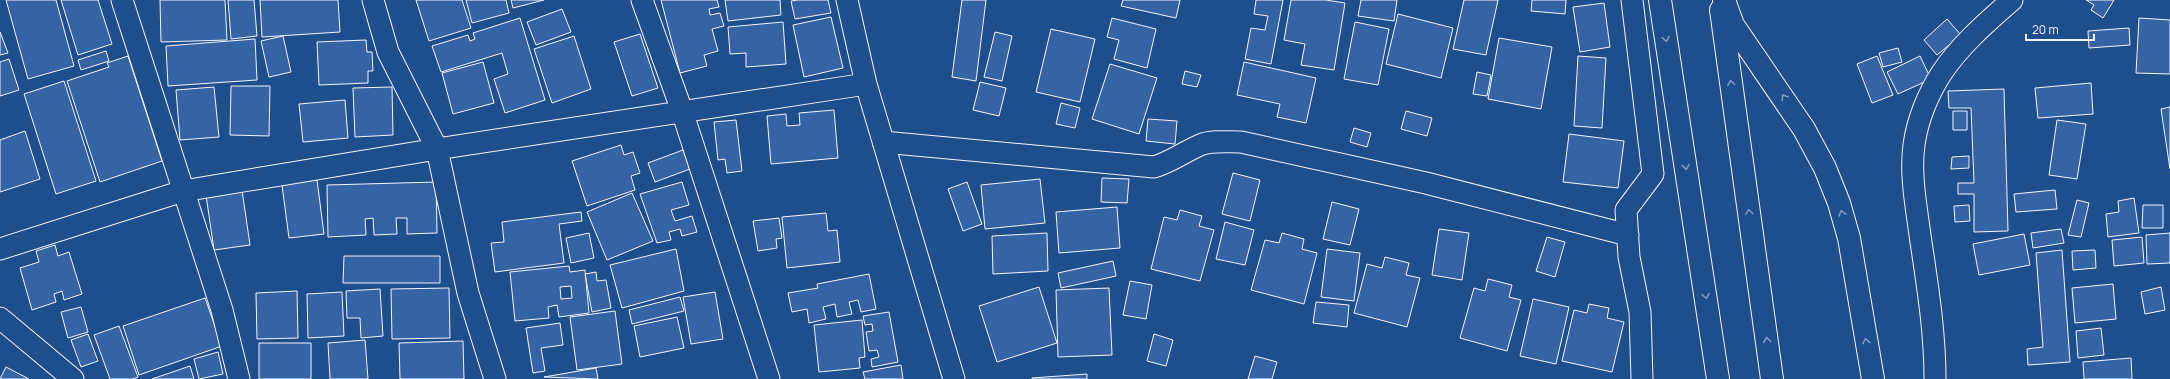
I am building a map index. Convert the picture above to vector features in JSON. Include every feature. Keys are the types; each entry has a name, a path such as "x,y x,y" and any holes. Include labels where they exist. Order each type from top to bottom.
{"highway":[{"path":"1660,0 1718,376"},
{"path":"1719,0 1772,379"},
{"path":"1724,0 1734,25 1804,129 1825,168 1839,203 1849,238 1873,379"}],"street":[{"path":"122,0 222,310 240,379"},
{"path":"373,0 388,52 437,150 468,293 495,379"},
{"path":"642,0 682,111 769,379"},
{"path":"847,0 866,84 954,379"},
{"path":"1632,0 1653,174 1626,210 1629,257 1640,312 1642,379"},
{"path":"1936,379 1935,342 1915,194 1913,160 1914,143 1930,95 1940,75 1950,61 1992,17 2012,0"},
{"path":"0,249 183,191 682,111 866,84"},
{"path":"883,142 1154,167 1170,162 1201,145 1218,141 1241,142 1426,183 1628,235"},
{"path":"0,318 73,379"}],"building":[{"path":"6,0 56,0 74,66 28,79"},
{"path":"61,0 98,0 112,44 78,55"},
{"path":"160,0 225,0 227,40 161,42"},
{"path":"228,0 254,0 257,36 231,39"},
{"path":"260,0 338,0 340,32 262,37"},
{"path":"416,0 462,0 471,28 429,41"},
{"path":"466,0 506,0 509,13 472,23"},
{"path":"511,0 544,0 513,8"},
{"path":"661,0 717,0 719,7 709,9 710,15 720,13 724,26 712,29 718,51 704,55 707,66 680,73"},
{"path":"725,0 780,0 781,15 728,21"},
{"path":"828,0 831,13 795,19 791,1"},
{"path":"962,0 986,0 976,81 952,77"},
{"path":"1123,0 1180,0 1176,18 1121,6"},
{"path":"1256,0 1283,0 1271,64 1245,59 1251,28 1265,30 1268,16 1254,14"},
{"path":"1291,0 1326,0 1345,3 1334,70 1301,65 1305,44 1284,40"},
{"path":"1361,0 1397,0 1394,21 1358,16"},
{"path":"1464,0 1498,0 1486,55 1453,49"},
{"path":"1532,0 1566,0 1565,14 1531,11"},
{"path":"2086,0 2114,0 2103,18 2091,10 2094,5"},
{"path":"1604,3 1610,47 1580,52 1573,7"},
{"path":"562,9 571,32 536,45 527,22"},
{"path":"1398,14 1453,28 1441,78 1386,64"},
{"path":"831,17 843,68 804,77 793,25"},
{"path":"520,18 545,100 505,113 494,79 508,74 502,53 441,72 432,46 468,35 470,41 475,39 473,33"},
{"path":"1112,18 1156,29 1147,68 1114,59 1119,40 1107,37"},
{"path":"2139,18 2170,20 2170,74 2136,73"},
{"path":"1947,19 1961,35 1937,55 1924,40"},
{"path":"783,22 786,64 746,67 746,53 730,54 728,27"},
{"path":"1355,22 1389,29 1378,85 1344,79"},
{"path":"2129,28 2130,45 2089,48 2088,31"},
{"path":"1051,29 1095,39 1080,102 1036,92"},
{"path":"0,32 8,53 0,55"},
{"path":"995,32 1012,36 1002,81 984,77"},
{"path":"640,34 658,88 632,96 614,42"},
{"path":"283,36 291,72 269,77 261,41"},
{"path":"574,36 591,89 552,103 534,49"},
{"path":"1499,38 1552,47 1541,109 1488,99"},
{"path":"255,39 257,80 168,86 166,46"},
{"path":"366,40 367,52 372,52 373,71 368,71 368,83 319,85 317,42"},
{"path":"1898,48 1902,62 1883,67 1879,53"},
{"path":"106,51 109,61 81,70 78,60"},
{"path":"128,56 162,161 100,182 67,81 109,67 107,63"},
{"path":"1578,56 1606,58 1602,128 1574,126"},
{"path":"1877,56 1893,95 1872,103 1857,64"},
{"path":"1920,56 1931,79 1898,94 1887,72"},
{"path":"9,59 19,90 0,96 0,62"},
{"path":"483,62 494,103 453,114 442,73"},
{"path":"1244,62 1316,78 1306,123 1277,117 1280,104 1237,95"},
{"path":"1110,64 1157,78 1139,134 1092,119"},
{"path":"1185,71 1201,75 1197,87 1182,84"},
{"path":"1477,72 1491,75 1487,96 1473,94"},
{"path":"64,81 96,181 56,194 24,94"},
{"path":"980,82 1006,88 999,116 973,110"},
{"path":"2091,83 2093,114 2038,118 2035,88"},
{"path":"231,86 270,86 269,136 230,135"},
{"path":"214,87 219,137 180,140 176,90"},
{"path":"392,87 393,135 355,137 353,88"},
{"path":"2004,89 2008,231 1974,232 1974,194 1958,194 1958,183 1974,183 1971,108 1949,108 1948,91"},
{"path":"345,100 348,138 303,142 299,104"},
{"path":"1061,103 1080,108 1075,128 1056,124"},
{"path":"2170,107 2170,169 2161,109"},
{"path":"834,110 838,158 771,164 767,116 786,114 787,126 800,125 799,113"},
{"path":"1406,111 1432,118 1427,136 1401,129"},
{"path":"1953,111 1967,111 1967,130 1953,130"},
{"path":"1148,119 1177,121 1175,144 1146,141"},
{"path":"736,120 742,171 727,173 725,159 718,160 714,122"},
{"path":"2057,120 2086,124 2077,179 2049,175"},
{"path":"1354,128 1371,133 1367,147 1350,142"},
{"path":"25,131 40,179 0,192 0,140"},
{"path":"1569,134 1624,141 1618,188 1563,182"},
{"path":"621,145 624,155 633,152 640,173 631,176 635,190 587,206 572,161"},
{"path":"683,150 690,169 655,182 648,163"},
{"path":"1969,156 1969,168 1951,169 1952,157"},
{"path":"1233,173 1260,180 1250,221 1222,214"},
{"path":"1102,178 1129,179 1127,203 1101,202"},
{"path":"1040,179 1045,223 985,229 981,185"},
{"path":"317,180 324,234 289,238 282,185"},
{"path":"436,182 437,233 407,234 407,218 396,218 397,234 374,235 373,218 365,219 366,235 328,237 327,185"},
{"path":"682,182 689,205 671,210 675,221 692,216 697,232 682,236 680,229 669,232 671,240 657,243 640,194"},
{"path":"967,182 982,224 963,231 948,189"},
{"path":"242,190 250,245 214,250 206,195"},
{"path":"2055,190 2057,209 2016,212 2014,194"},
{"path":"632,193 653,241 607,260 587,212"},
{"path":"2134,198 2139,233 2108,237 2106,214 2119,212 2118,201"},
{"path":"2077,200 2089,203 2081,237 2068,235"},
{"path":"1332,202 1359,209 1350,245 1323,239"},
{"path":"1969,205 1970,221 1955,222 1954,206"},
{"path":"2143,205 2163,205 2163,228 2142,228"},
{"path":"1117,207 1120,248 1059,253 1056,212"},
{"path":"1180,210 1202,216 1199,226 1214,230 1200,281 1151,269 1164,217 1177,220"},
{"path":"581,212 582,221 559,224 564,263 495,272 491,243 504,242 502,222"},
{"path":"826,213 828,231 837,230 840,262 787,268 782,217"},
{"path":"779,218 782,238 776,239 777,248 758,251 753,221"},
{"path":"1225,222 1254,230 1245,265 1216,259"},
{"path":"1439,229 1469,233 1462,280 1432,275"},
{"path":"2061,229 2064,243 2033,248 2031,233"},
{"path":"589,233 594,258 571,263 566,238"},
{"path":"1047,233 1048,271 993,274 992,236"},
{"path":"1282,233 1304,239 1302,249 1317,253 1304,304 1251,290 1265,240 1279,243"},
{"path":"2170,233 2170,263 2147,264 2146,235"},
{"path":"2024,234 2030,265 1979,275 1973,244"},
{"path":"1547,237 1565,242 1555,277 1536,271"},
{"path":"2142,237 2144,263 2114,266 2112,240"},
{"path":"55,245 58,256 69,252 82,294 64,300 62,291 54,294 56,302 32,310 20,268 39,262 36,251"},
{"path":"676,249 684,291 622,308 610,265"},
{"path":"1327,249 1360,253 1354,301 1321,297"},
{"path":"2062,250 2070,362 2028,365 2027,349 2043,347 2036,253"},
{"path":"2095,250 2096,268 2073,270 2072,251"},
{"path":"344,256 440,256 440,283 343,283"},
{"path":"1385,257 1409,263 1406,275 1420,278 1407,327 1354,313 1367,264 1382,268"},
{"path":"1113,261 1116,276 1061,288 1058,273"},
{"path":"569,266 570,272 585,270 589,313 559,317 557,305 548,307 549,318 515,321 510,272","holes":["571,286 572,298 561,299 560,287"]},
{"path":"596,272 597,281 606,280 611,308 592,312 585,274"},
{"path":"869,274 876,309 861,312 858,300 849,302 852,314 837,317 835,304 823,307 826,319 809,323 807,309 792,312 788,293 818,288 817,284"},
{"path":"1488,279 1512,285 1509,297 1521,300 1507,351 1460,338 1474,288 1485,291"},
{"path":"1130,281 1152,285 1146,319 1123,315"},
{"path":"2113,284 2116,319 2075,323 2072,288"},
{"path":"1039,287 1057,343 997,362 979,306"},
{"path":"2161,287 2165,310 2145,314 2141,292"},
{"path":"449,288 450,338 392,339 391,289"},
{"path":"1109,288 1112,355 1058,357 1056,290"},
{"path":"380,289 383,336 361,338 360,318 347,318 346,291"},
{"path":"297,291 298,338 257,339 256,293"},
{"path":"342,292 344,336 308,338 307,294"},
{"path":"715,292 723,339 691,344 683,297"},
{"path":"680,297 684,311 632,324 629,310"},
{"path":"205,298 222,346 139,375 123,326"},
{"path":"1533,299 1569,307 1556,364 1520,356"},
{"path":"1316,302 1349,305 1347,327 1313,323"},
{"path":"1589,304 1609,308 1607,318 1624,322 1612,372 1562,361 1574,310 1587,313"},
{"path":"81,307 88,332 68,338 61,312"},
{"path":"615,311 622,364 577,370 570,317"},
{"path":"889,312 898,362 872,367 871,359 879,357 877,350 869,351 866,332 873,331 872,324 865,325 863,316"},
{"path":"677,317 684,348 640,357 634,326"},
{"path":"862,320 865,357 859,358 860,368 819,372 814,325"},
{"path":"560,323 563,345 541,348 545,371 533,373 526,328"},
{"path":"119,326 138,377 132,379 110,379 94,335"},
{"path":"2101,328 2104,355 2078,358 2076,331"},
{"path":"88,334 98,361 81,367 71,340"},
{"path":"1154,334 1173,340 1166,366 1147,361"},
{"path":"365,340 368,379 330,379 328,343"},
{"path":"463,341 464,379 400,379 399,343"},
{"path":"259,343 311,343 311,379 259,379"},
{"path":"218,352 223,374 199,379 194,359"},
{"path":"1255,356 1277,362 1272,379 1248,379"},
{"path":"2131,358 2132,379 2084,379 2083,362"},
{"path":"901,365 903,379 865,379 863,372"},
{"path":"190,366 194,379 152,379"},
{"path":"6,367 29,379 0,379"},
{"path":"596,368 598,379 544,377"},
{"path":"1087,374 1087,379 1032,379 1032,378"}]}
